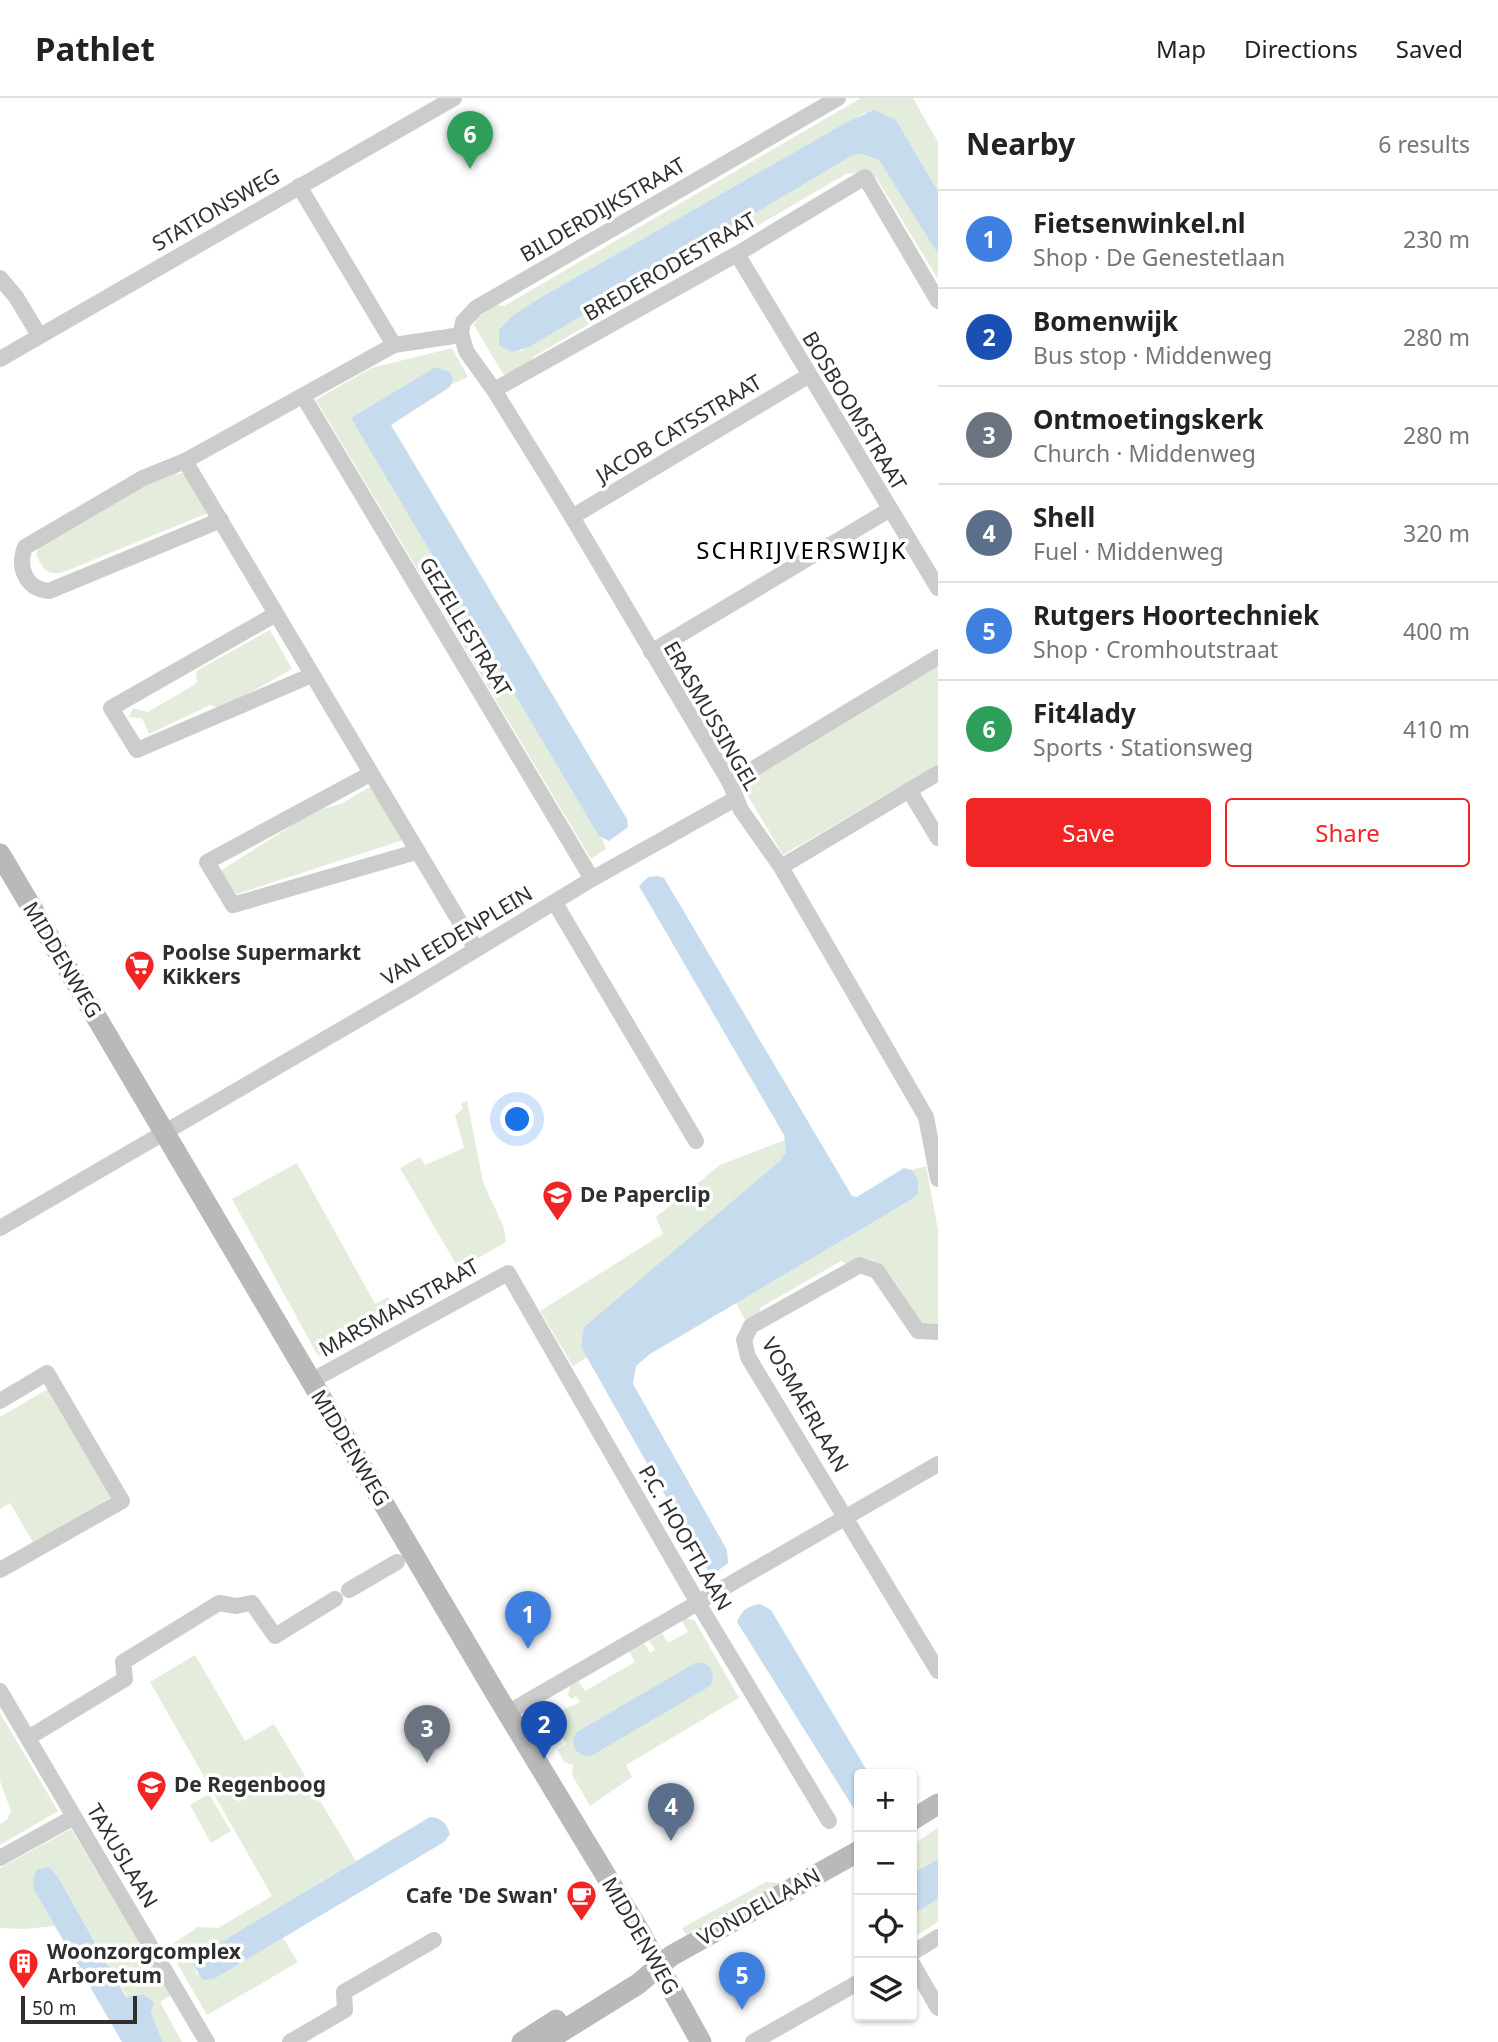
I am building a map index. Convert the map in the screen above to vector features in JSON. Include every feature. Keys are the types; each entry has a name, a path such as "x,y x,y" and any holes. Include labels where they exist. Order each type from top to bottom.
{"street":[{"name":"STATIONSWEG","path":"0,359 454,98"},
{"name":"BILDERDIJKSTRAAT","path":"461,335 463,322 476,308 838,98"},
{"name":"BREDERODESTRAAT","path":"494,390 737,254 865,177 938,301"},
{"path":"299,186 394,345"},
{"name":"BOSBOOMSTRAAT","path":"737,254 938,588"},
{"path":"0,278 16,297 38,335"},
{"path":"221,520 49,590 39,590 24,575 22,556 25,547 143,478 186,461 394,345 461,335"},
{"name":"ERASMUSSINGEL","path":"461,335 466,351 494,390 572,517 753,830 781,867 932,1113 938,1180"},
{"name":"JACOB CATSSTRAAT","path":"572,517 808,376"},
{"name":"GEZELLESTRAAT","path":"303,396 592,879"},
{"path":"186,461 476,949"},
{"path":"651,652 889,510"},
{"path":"276,614 111,708 137,750 312,675"},
{"name":"VAN EEDENPLEIN","path":"0,1228 555,903 938,657"},
{"path":"781,867 938,773"},
{"path":"370,774 207,862 233,905 416,852"},
{"path":"909,790 938,838"},
{"name":"MIDDENWEG","path":"0,854 658,1964 701,2042"},
{"path":"555,903 696,1141"},
{"name":"VOSMAERLAAN","path":"938,1332 918,1331 877,1272 860,1265 762,1320 746,1332 744,1340 748,1357 938,1671"},
{"name":"MARSMANSTRAAT","path":"311,1381 508,1273"},
{"name":"P.C. HOOFTLAAN","path":"508,1273 698,1603 829,1821"},
{"path":"0,1401 47,1373 122,1501 0,1570"},
{"path":"507,1713 938,1464"},
{"path":"28,1738 125,1679 123,1661 219,1603 236,1606 252,1603 275,1636 397,1562"},
{"name":"TAXUSLAAN","path":"0,1691 207,2042"},
{"path":"917,1817 938,1804"},
{"path":"0,1858 74,1817"},
{"name":"VONDELLAAN","path":"658,1964 854,1854"},
{"path":"917,1950 938,1937"},
{"path":"290,2042 345,2010 344,1992 434,1940"},
{"path":"522,2042 629,1972 658,1964"},
{"path":"545,2042 638,1984 658,1964"},
{"path":"917,1972 938,2008"},
{"path":"754,2042 854,1985"}],"green space":[{"path":"861,98 913,98 938,142 938,191 896,120 864,113 543,296 519,352 853,155 860,154 879,160 896,183 938,254 938,279 877,179 861,172 846,174 533,357 532,362 507,375 503,374 474,325 477,318 496,305 504,306"},
{"path":"452,348 468,377 450,385 453,379 352,418 603,841 606,849 591,859 316,400 371,368"},
{"path":"184,473 208,513 61,573 48,572 43,567 36,555 39,547 137,490 169,475"},
{"path":"270,630 292,669 221,709 210,705 149,734 142,718 129,717 133,708 148,712 197,683 196,671"},
{"path":"938,666 938,764 783,855 741,784"},
{"path":"371,786 403,840 237,894 220,871 315,811 341,804"},
{"path":"467,1100 483,1182 504,1228 506,1242 459,1269 400,1168 420,1157 425,1165 464,1148 455,1115 463,1109 461,1104"},
{"path":"785,1140 786,1153 780,1161 581,1347 587,1357 573,1366 540,1311 663,1234 656,1217 720,1165"},
{"path":"297,1163 375,1304 388,1297 396,1312 318,1356 232,1199"},
{"path":"926,1166 938,1230 938,1327 920,1326 891,1277 876,1262 865,1259 846,1264 841,1261 760,1308 759,1316 747,1323 736,1303 909,1201 918,1179 912,1170"},
{"path":"51,1387 113,1496 34,1544 10,1503 0,1509 0,1417"},
{"path":"684,1617 695,1621 739,1698 626,1765 632,1777 590,1806 572,1775 573,1765 564,1762 558,1750 567,1744 555,1725 563,1720 558,1712 580,1702 576,1696 571,1699 568,1695 571,1682 577,1679 585,1691 635,1662 629,1651 644,1643 650,1653 655,1650 649,1640 662,1633 668,1643 688,1632 682,1621"},
{"path":"195,1655 245,1741 274,1724 356,1861 196,1957 193,1965 197,1974 214,1979 283,1938 298,1962 207,2015 168,1947 198,1927 218,1928 272,1896 150,1682"},
{"path":"0,1713 58,1811 0,1845 0,1824 7,1820 11,1811 0,1781"},
{"path":"209,1794 231,1831 211,1843 190,1805"},
{"path":"938,1828 938,1859 917,1871 917,1842"},
{"path":"71,1829 171,1995 160,2002 182,2042 163,2042 151,2013 154,2002 143,1994 127,1997 57,1875 49,1867 38,1869 33,1888 55,1926 0,1928 0,1868"},
{"path":"766,1882 780,1883 686,1935 682,1928"},
{"path":"938,1899 938,1922 917,1935 917,1912"}],"water":[{"path":"874,110 896,120 938,191 938,254 879,160 861,154 853,155 529,347 512,352 499,346 499,330 511,317 543,296 849,121"},
{"path":"436,367 450,372 453,379 450,387 391,425 627,819 628,827 609,841 599,836 351,418"},
{"path":"648,877 664,878 852,1196 857,1197 904,1168 912,1170 918,1179 918,1194 909,1201 650,1354 636,1366 633,1384 727,1550 728,1563 711,1576 581,1347 584,1327 780,1161 786,1152 784,1135 639,886"},
{"path":"760,1604 771,1610 866,1769 854,1769 854,1809 737,1622 745,1609"},
{"path":"695,1663 705,1664 711,1669 713,1677 710,1686 591,1756 581,1754 575,1749 573,1741 577,1732"},
{"path":"430,1817 441,1820 447,1827 450,1834 444,1842 214,1979 203,1980 193,1965 196,1957"},
{"path":"938,1859 938,1899 917,1912 917,1895 917,1871"},
{"path":"49,1867 57,1875 126,1997 143,1994 154,2002 151,2013 163,2042 122,2042 33,1888 34,1875 38,1869"}],"place":[{"name":"Fit4lady","path":"470,169"},
{"name":"Poolse Supermarkt Kikkers","path":"139,992"},
{"name":"De Paperclip","path":"557,1222"},
{"name":"Fietsenwinkel.nl","path":"528,1649"},
{"name":"Bomenwijk","path":"544,1759"},
{"name":"Ontmoetingskerk","path":"427,1763"},
{"name":"De Regenboog","path":"151,1812"},
{"name":"Shell","path":"671,1841"},
{"name":"Cafe 'De Swan'","path":"581,1923"},
{"name":"Woonzorgcomplex Arboretum","path":"24,1991"},
{"name":"Rutgers Hoortechniek","path":"742,2010"}],"district":[{"name":"SCHRIJVERSWIJK","path":"802,551"}]}
